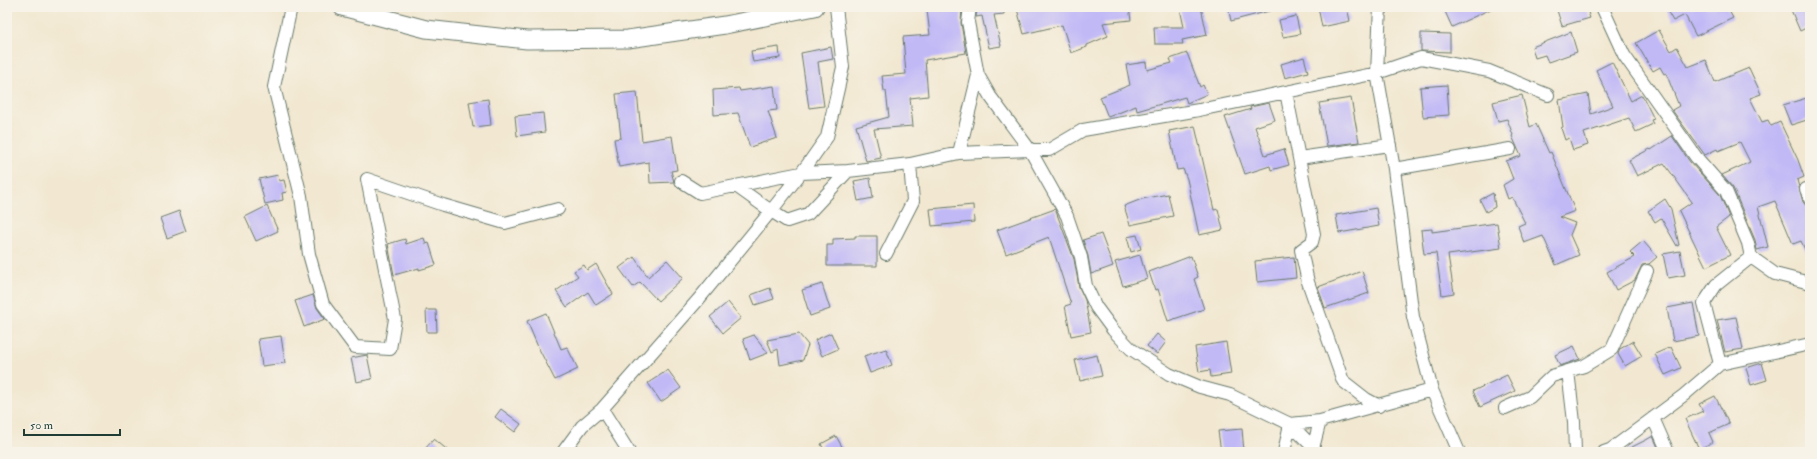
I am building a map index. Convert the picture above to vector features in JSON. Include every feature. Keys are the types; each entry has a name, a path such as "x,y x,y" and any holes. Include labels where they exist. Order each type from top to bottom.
{"main road":[{"path":"342,7 426,30 527,40 628,39 725,24 770,11 815,7"}],"street":[{"path":"291,7 274,87 300,196 309,254 323,304 355,347 390,349 395,320 368,179 443,205 505,223 558,209"},
{"path":"563,452 582,426 602,409 698,300 771,212 801,174 827,137 843,67 836,7"},
{"path":"970,7 968,22 978,75 990,96 1030,150 1066,216 1081,257 1086,286 1096,307 1113,330 1131,349 1169,374 1200,386 1230,395 1290,424 1313,450"},
{"path":"1380,7 1377,73 1394,169 1413,317 1432,390 1459,452"},
{"path":"1602,7 1624,55 1696,158 1726,191 1748,243 1751,257 1775,274 1810,283"},
{"path":"682,181 700,194 801,174 848,171 910,164 959,153 1049,150 1082,130 1199,110 1377,73 1421,58 1489,71 1548,95"},
{"path":"959,153 978,75"},
{"path":"1286,92 1314,234 1312,242 1301,250 1308,282 1343,381 1366,399 1379,406"},
{"path":"1299,158 1390,145"},
{"path":"1394,169 1510,149"},
{"path":"886,254 913,201 910,164"},
{"path":"736,186 771,212 788,221 808,214 848,171"},
{"path":"1720,364 1704,303 1716,285 1751,257"},
{"path":"1506,408 1530,397 1552,376 1584,366 1612,349 1648,271"},
{"path":"1604,452 1610,450 1653,418 1720,364 1810,344"},
{"path":"1568,371 1574,422 1575,452"},
{"path":"1290,424 1320,421 1379,406 1432,390"},
{"path":"602,409 629,452"},
{"path":"1653,418 1668,452"},
{"path":"1313,450 1320,421"},
{"path":"1284,452 1290,424"}],"building":[{"path":"944,7 962,7 961,23 966,53 925,60 928,96 910,98 913,126 874,129 881,158 866,161 856,126 889,117 886,91 884,91 882,76 906,74 903,37 930,35 927,10"},
{"path":"977,7 1004,7 1004,14 994,15 1001,46 989,48 982,16 976,17"},
{"path":"1024,7 1129,7 1131,20 1103,23 1108,36 1087,45 1087,47 1071,53 1062,25 1024,34 1017,9"},
{"path":"1201,7 1207,35 1182,40 1183,44 1155,44 1154,27 1184,27 1180,9"},
{"path":"1228,7 1272,7 1273,10 1231,21"},
{"path":"1318,7 1347,7 1350,21 1322,27"},
{"path":"1443,7 1495,7 1452,27"},
{"path":"1556,7 1586,7 1590,18 1562,26"},
{"path":"1665,7 1727,7 1733,18 1696,36 1685,15 1673,21"},
{"path":"1799,7 1810,7 1810,26 1800,31 1791,10"},
{"path":"1296,16 1300,34 1283,37 1279,20"},
{"path":"1659,30 1671,51 1677,47 1688,67 1706,60 1715,82 1749,68 1761,94 1750,98 1762,122 1768,120 1771,126 1780,122 1798,160 1804,177 1797,180 1803,202 1810,210 1810,260 1801,241 1793,244 1775,201 1758,207 1768,247 1757,250 1755,240 1733,188 1722,175 1750,162 1740,142 1718,151 1717,149 1705,155 1672,110 1679,106 1666,73 1664,74 1660,67 1653,71 1636,43"},
{"path":"1571,32 1577,52 1548,62 1545,55 1535,58 1532,47"},
{"path":"1421,33 1450,34 1450,52 1421,51"},
{"path":"779,47 780,58 753,62 751,51"},
{"path":"831,47 833,59 818,62 824,106 809,108 801,53"},
{"path":"1187,53 1200,87 1203,85 1207,94 1187,103 1185,97 1137,111 1136,106 1108,117 1100,97 1130,85 1126,65 1146,62 1147,70 1172,63 1170,59"},
{"path":"1304,57 1308,72 1285,78 1281,64"},
{"path":"1612,62 1631,101 1642,95 1654,119 1651,120 1653,124 1636,132 1629,118 1584,133 1588,145 1573,150 1569,138 1565,140 1561,128 1563,127 1559,100 1588,94 1591,114 1613,106 1596,70"},
{"path":"1447,85 1449,115 1423,117 1420,87"},
{"path":"774,86 777,110 768,111 777,138 750,147 738,113 714,115 713,90 739,88 740,91"},
{"path":"637,92 642,141 672,136 677,170 671,171 674,182 650,183 649,162 619,167 614,139 621,138 616,94"},
{"path":"1522,95 1530,127 1536,124 1549,153 1551,152 1575,211 1559,217 1575,223 1570,235 1579,255 1556,265 1543,236 1524,243 1518,226 1525,223 1512,197 1508,199 1503,185 1513,179 1506,161 1521,156 1512,136 1513,135 1507,119 1498,121 1493,102"},
{"path":"1810,97 1810,119 1791,125 1783,105"},
{"path":"1351,98 1359,142 1327,146 1319,103"},
{"path":"488,99 491,125 473,127 469,102"},
{"path":"1269,103 1275,120 1255,127 1265,155 1284,149 1289,165 1271,170 1270,166 1245,174 1225,117 1251,109 1250,107"},
{"path":"543,113 545,132 517,136 515,116"},
{"path":"1195,126 1214,210 1218,209 1223,230 1199,235 1187,179 1183,169 1177,170 1169,131"},
{"path":"1672,136 1690,162 1720,195 1729,217 1716,227 1730,255 1706,267 1679,211 1692,202 1664,163 1637,176 1629,160 1650,149 1651,150"},
{"path":"278,175 279,181 284,180 287,192 282,193 283,200 265,204 259,179"},
{"path":"870,178 873,198 858,201 854,181"},
{"path":"1493,193 1495,207 1486,212 1480,200"},
{"path":"1168,194 1173,216 1130,225 1124,206 1142,199"},
{"path":"1665,199 1671,209 1679,245 1677,246 1661,218 1655,222 1648,211"},
{"path":"973,205 974,222 932,226 930,209"},
{"path":"267,206 278,231 256,241 245,217"},
{"path":"1376,208 1379,226 1339,233 1336,215"},
{"path":"1055,209 1074,259 1079,287 1085,300 1091,332 1071,336 1065,306 1071,304 1049,237 1006,254 997,230"},
{"path":"179,211 186,231 167,238 160,218"},
{"path":"1497,223 1501,248 1448,255 1454,293 1442,295 1436,253 1424,254 1421,230 1432,229 1432,232"},
{"path":"1101,234 1113,266 1091,274 1088,256 1083,240"},
{"path":"1137,235 1141,249 1131,252 1127,237"},
{"path":"855,236 877,236 877,266 827,266 827,245 833,245 833,239 855,238"},
{"path":"424,238 426,244 429,243 436,265 394,275 388,244 405,239 406,244"},
{"path":"1643,241 1657,257 1649,264 1642,265 1635,280 1616,290 1607,272 1635,257 1630,252"},
{"path":"1680,251 1685,275 1668,278 1663,254"},
{"path":"1140,255 1147,279 1123,286 1115,262"},
{"path":"1191,256 1198,277 1194,279 1204,309 1168,321 1158,289 1155,290 1149,272"},
{"path":"634,257 648,277 667,260 683,278 658,301 640,282 633,287 619,268"},
{"path":"1294,257 1296,278 1257,282 1255,261"},
{"path":"596,264 613,294 596,305 588,292 567,307 556,291 578,276 574,271 584,265 587,270"},
{"path":"1362,271 1369,293 1325,308 1318,287"},
{"path":"822,284 830,309 810,316 802,290"},
{"path":"770,288 774,299 755,305 751,295"},
{"path":"313,295 317,308 325,319 304,327 295,301"},
{"path":"728,302 741,318 723,333 710,317"},
{"path":"1693,303 1699,336 1673,341 1667,308"},
{"path":"426,310 436,310 437,332 427,332"},
{"path":"546,313 561,349 567,347 578,369 555,380 538,347 527,321"},
{"path":"1736,317 1743,349 1725,352 1717,320"},
{"path":"831,333 838,349 822,356 815,340"},
{"path":"799,334 808,345 803,360 780,365 778,349 772,352 767,340"},
{"path":"1157,334 1166,342 1157,354 1147,346"},
{"path":"754,335 768,353 750,360 743,339"},
{"path":"281,336 285,363 262,366 258,339"},
{"path":"1633,341 1642,356 1625,366 1618,354 1620,349"},
{"path":"1226,342 1231,374 1211,377 1210,370 1199,372 1195,347"},
{"path":"1574,346 1580,359 1560,366 1555,355"},
{"path":"1671,347 1681,368 1665,375 1655,354"},
{"path":"886,349 892,365 870,373 864,356"},
{"path":"367,355 372,379 356,382 351,358"},
{"path":"1097,355 1102,376 1080,381 1075,360"},
{"path":"1762,363 1767,380 1751,385 1746,368"},
{"path":"668,370 681,388 661,402 648,383"},
{"path":"1507,375 1515,391 1480,407 1473,391"},
{"path":"1715,396 1729,424 1709,433 1713,442 1699,449 1685,419 1703,411 1699,404"},
{"path":"501,409 521,424 515,432 495,417"},
{"path":"1242,429 1244,452 1221,452 1218,431"},
{"path":"836,436 845,452 825,452 821,444"},
{"path":"1653,436 1660,452 1622,452 1646,440"},
{"path":"434,439 450,452 422,452"}]}
